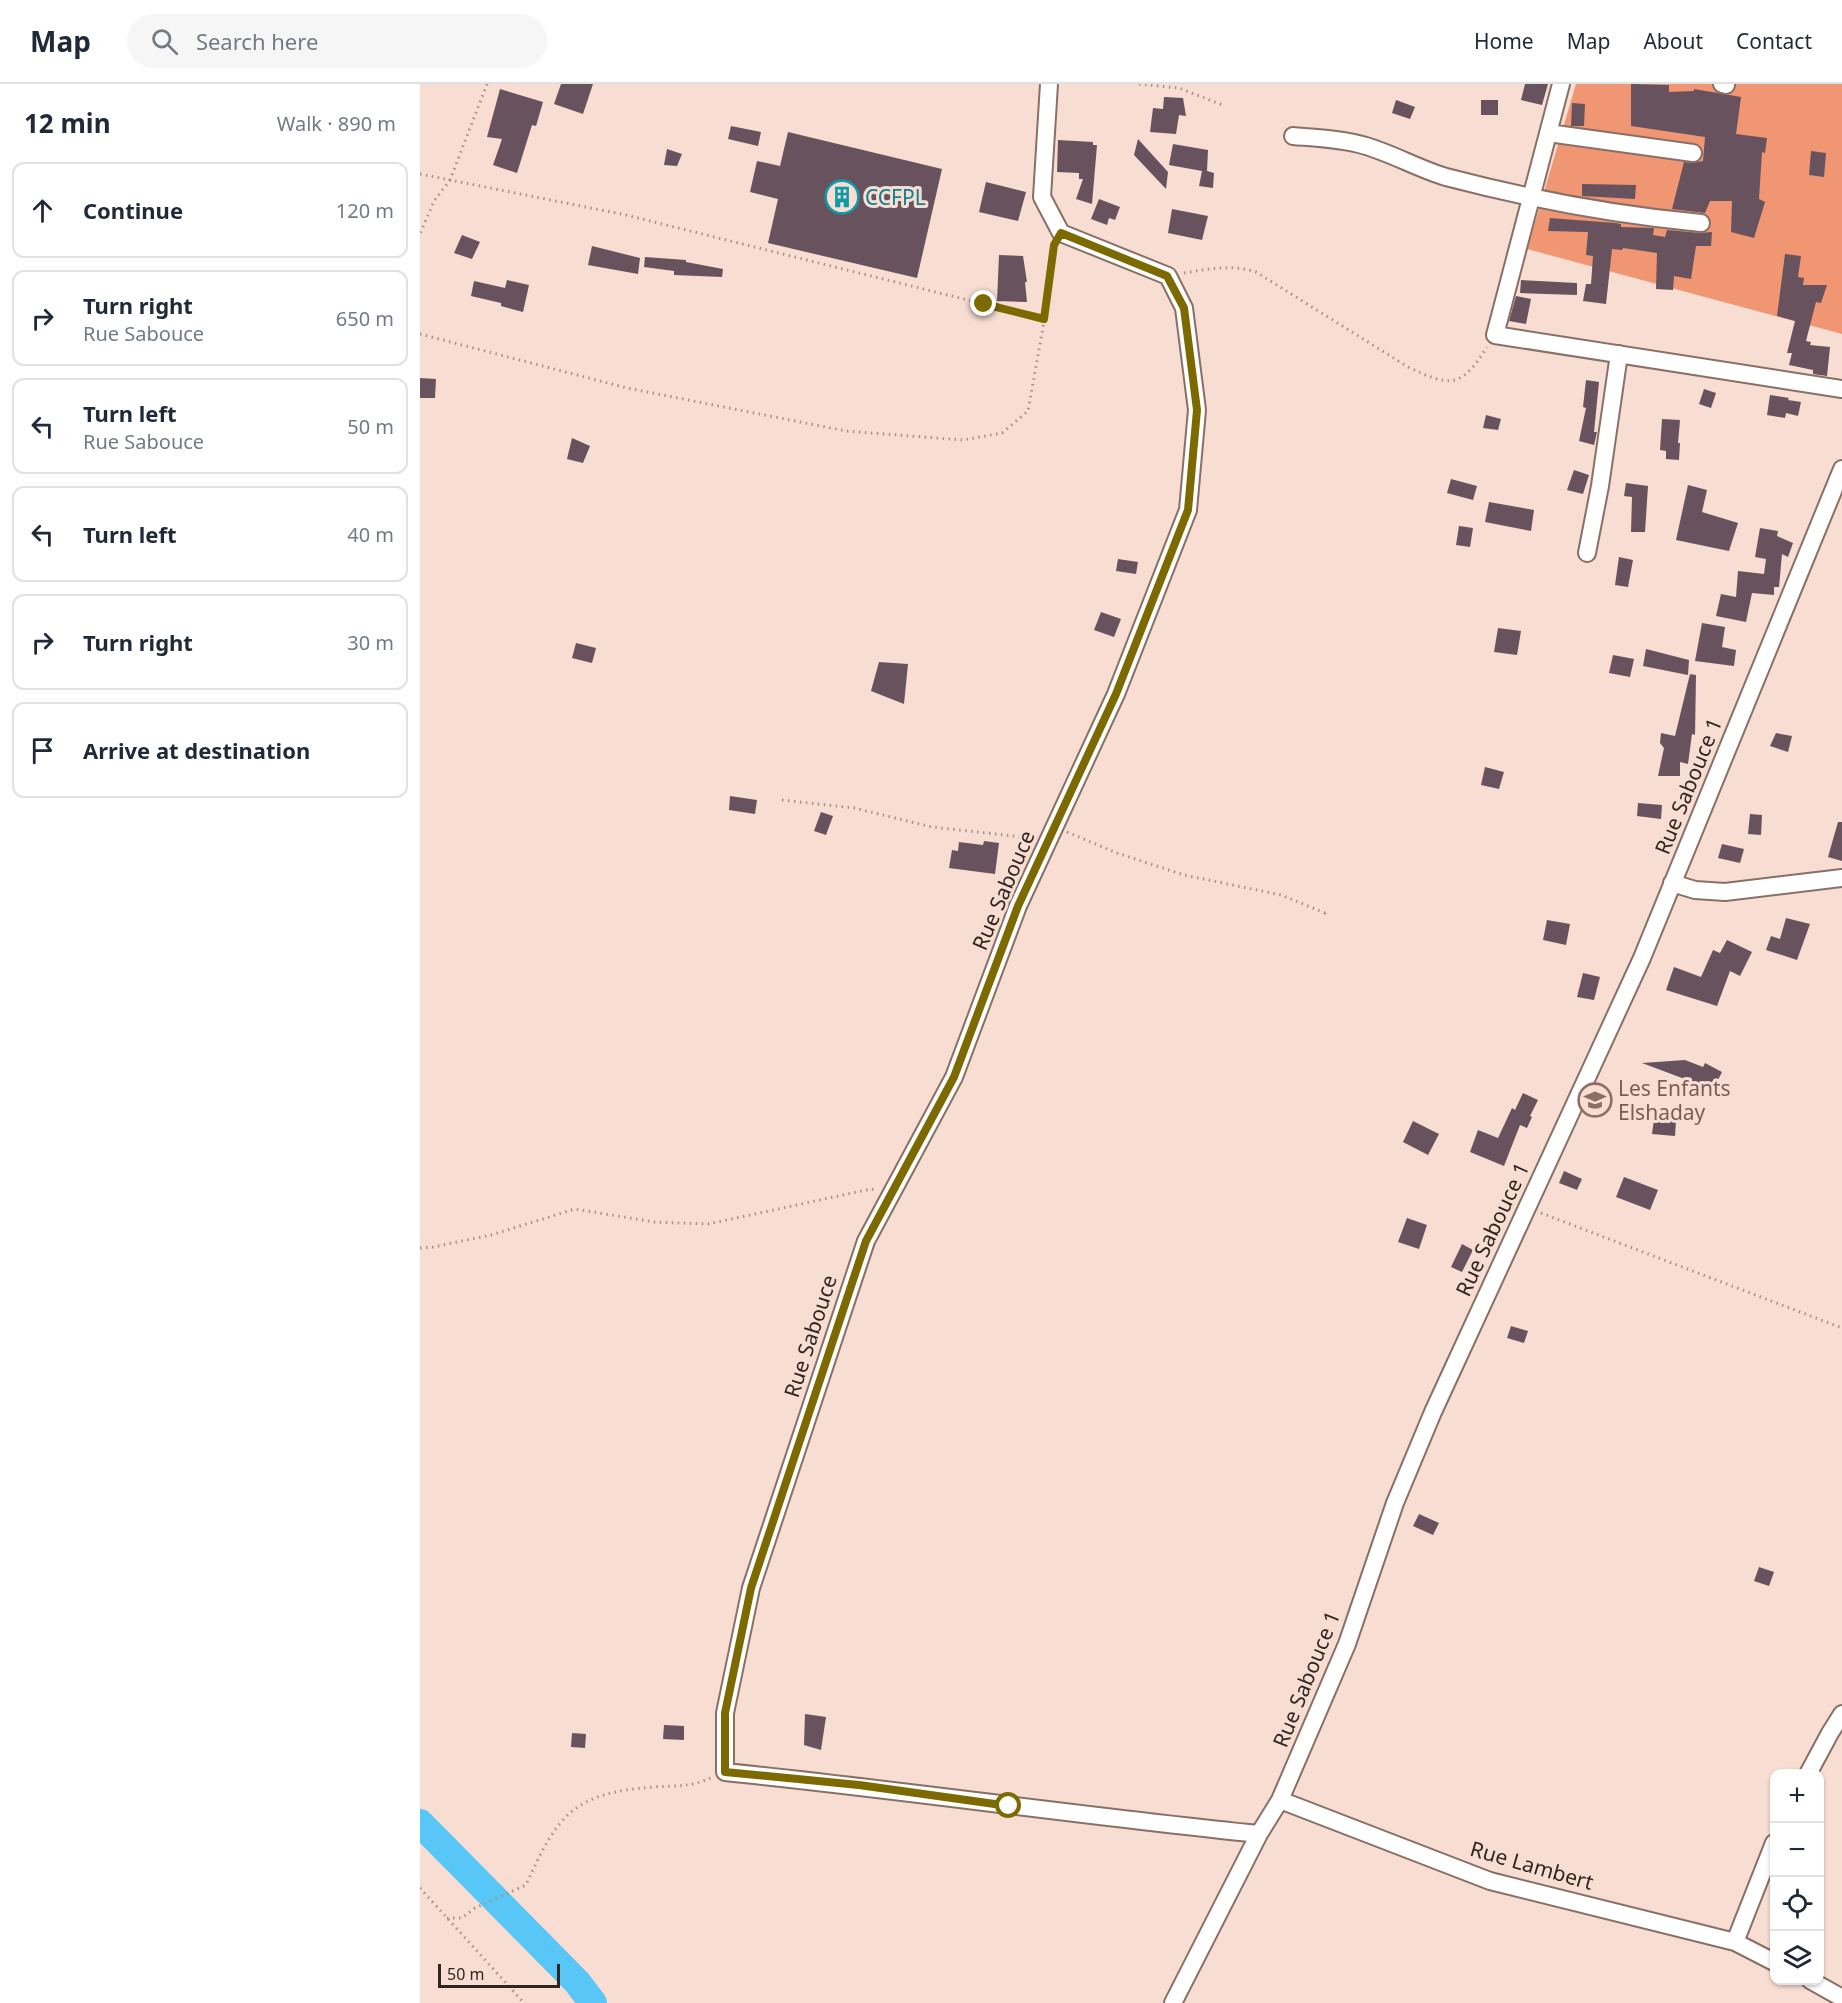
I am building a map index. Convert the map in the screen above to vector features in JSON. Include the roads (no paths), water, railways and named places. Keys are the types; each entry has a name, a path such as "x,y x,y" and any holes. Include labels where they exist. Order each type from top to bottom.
{"street":[{"name":"Rue Sabouce","path":"1049,84 1042,197 1061,233 1167,276 1184,308 1197,410 1188,510 1116,694 1018,906 954,1077 866,1241 751,1588 725,1713 725,1772 859,1785 1021,1808 1259,1834"},
{"path":"1560,84 1495,335 1842,389"},
{"path":"1548,133 1693,153"},
{"path":"1293,136 1365,146 1444,176 1532,197 1627,214 1701,223"},
{"path":"1587,553 1600,486 1619,354"},
{"name":"Rue Sabouce 1","path":"1173,2003 1259,1834 1280,1800 1347,1644 1395,1503 1416,1453 1642,958 1842,469"},
{"path":"1672,884 1695,890 1725,892 1842,878"},
{"path":"1810,1769 1842,1714"},
{"name":"Rue Lambert","path":"1280,1800 1490,1881 1735,1942 1770,1960"},
{"path":"1735,1942 1770,1853"},
{"path":"1819,1985 1842,1998"}],"waterway":[{"path":"420,1823 577,1982 593,2003"}],"place":[{"name":"CCFPL","path":"842,197"},
{"name":"Les Enfants Elshaday","path":"1595,1100"}]}
